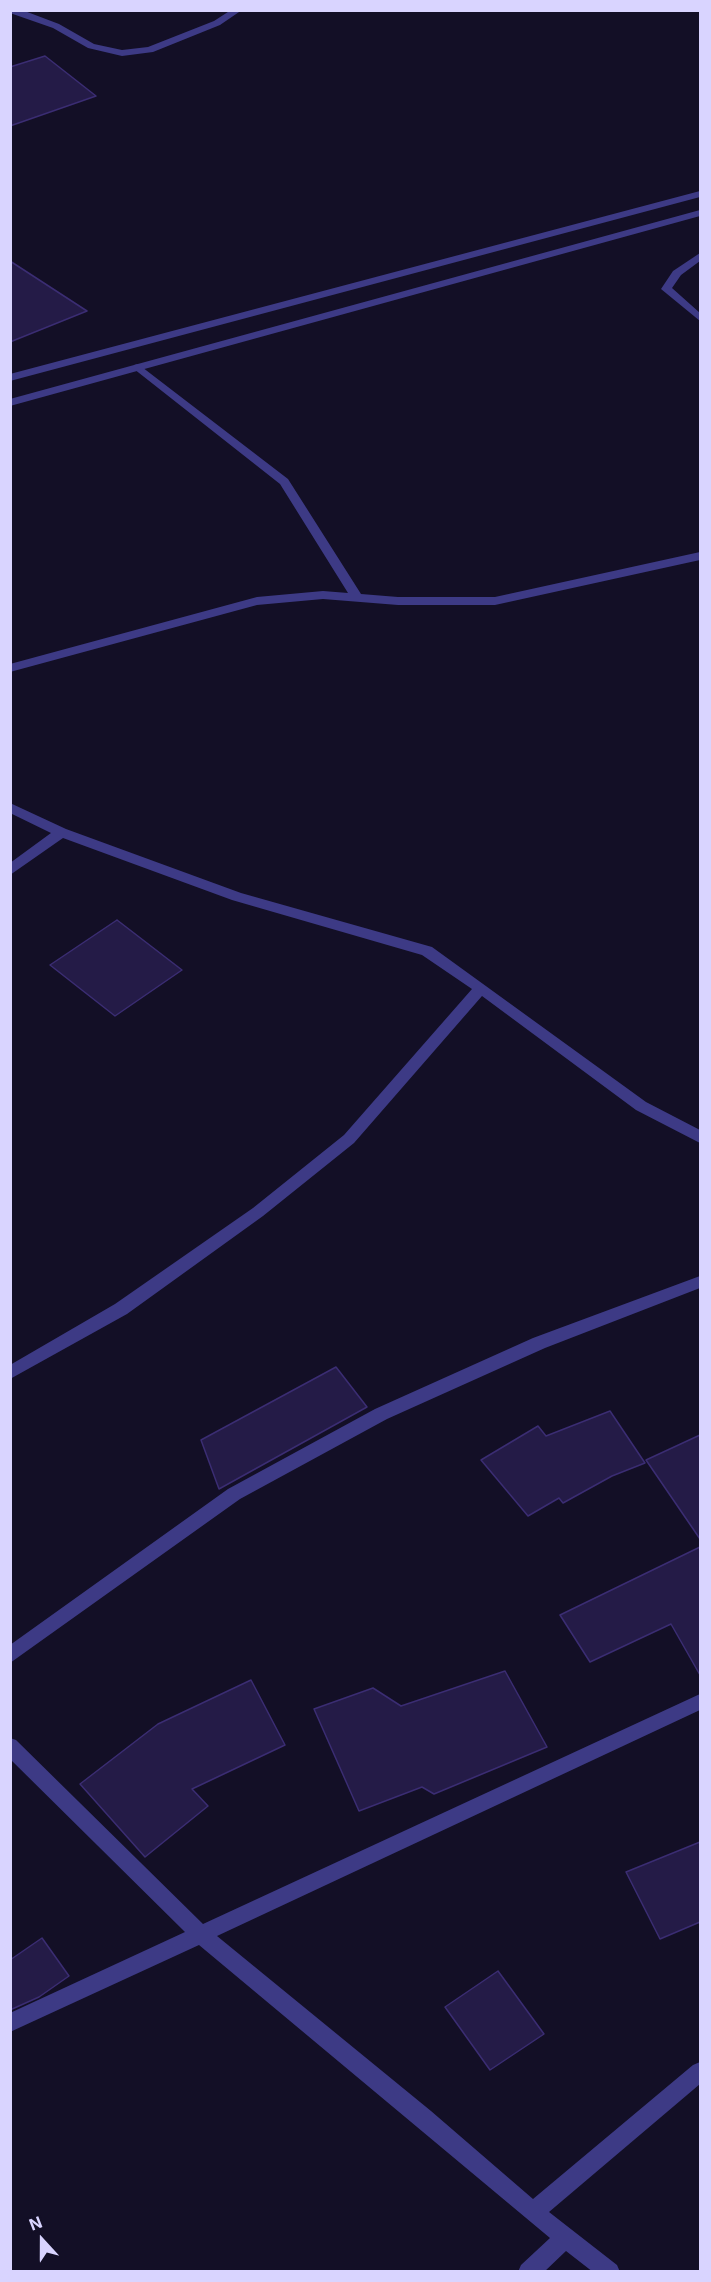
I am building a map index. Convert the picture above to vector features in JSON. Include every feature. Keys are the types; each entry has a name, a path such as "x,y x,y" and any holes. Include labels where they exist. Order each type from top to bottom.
{"street":[{"path":"12,10 56,26 91,46 122,53 150,50 217,23 238,10"},
{"path":"10,378 700,194"},
{"path":"10,402 700,213"},
{"path":"590,224 604,241"},
{"path":"700,256 677,273 666,289 700,318"},
{"path":"138,367 284,482 356,596"},
{"path":"10,668 257,600 323,595 398,601 495,601 700,556"},
{"path":"10,807 61,832 237,897 427,951 641,1106 700,1137"},
{"path":"10,870 61,832"},
{"path":"10,1372 121,1309 258,1212 350,1139 481,988"},
{"path":"10,1655 234,1494 381,1414 539,1343 700,1282"},
{"path":"10,2023 311,1885 700,1702"},
{"path":"10,1746 200,1934 424,2118 533,2212 610,2271"},
{"path":"533,2212 700,2072"},
{"path":"528,2271 566,2236"}],"building":[{"path":"45,56 96,96 10,126 10,67"},
{"path":"10,261 87,311 10,342"},
{"path":"117,920 182,970 115,1016 50,965"},
{"path":"336,1367 367,1407 219,1489 201,1440"},
{"path":"610,1411 645,1463 612,1476 563,1503 559,1498 528,1516 481,1460 538,1426 546,1436"},
{"path":"700,1435 700,1539 646,1460"},
{"path":"700,1547 700,1675 671,1624 590,1662 560,1615"},
{"path":"505,1671 547,1747 434,1794 422,1787 359,1811 314,1709 373,1688 401,1706"},
{"path":"251,1680 285,1745 192,1789 208,1806 145,1857 80,1784 158,1724"},
{"path":"700,1842 700,1922 660,1939 626,1872"},
{"path":"42,1938 69,1976 39,1997 10,2010 10,1960"},
{"path":"498,1971 544,2034 490,2070 445,2007"}]}
